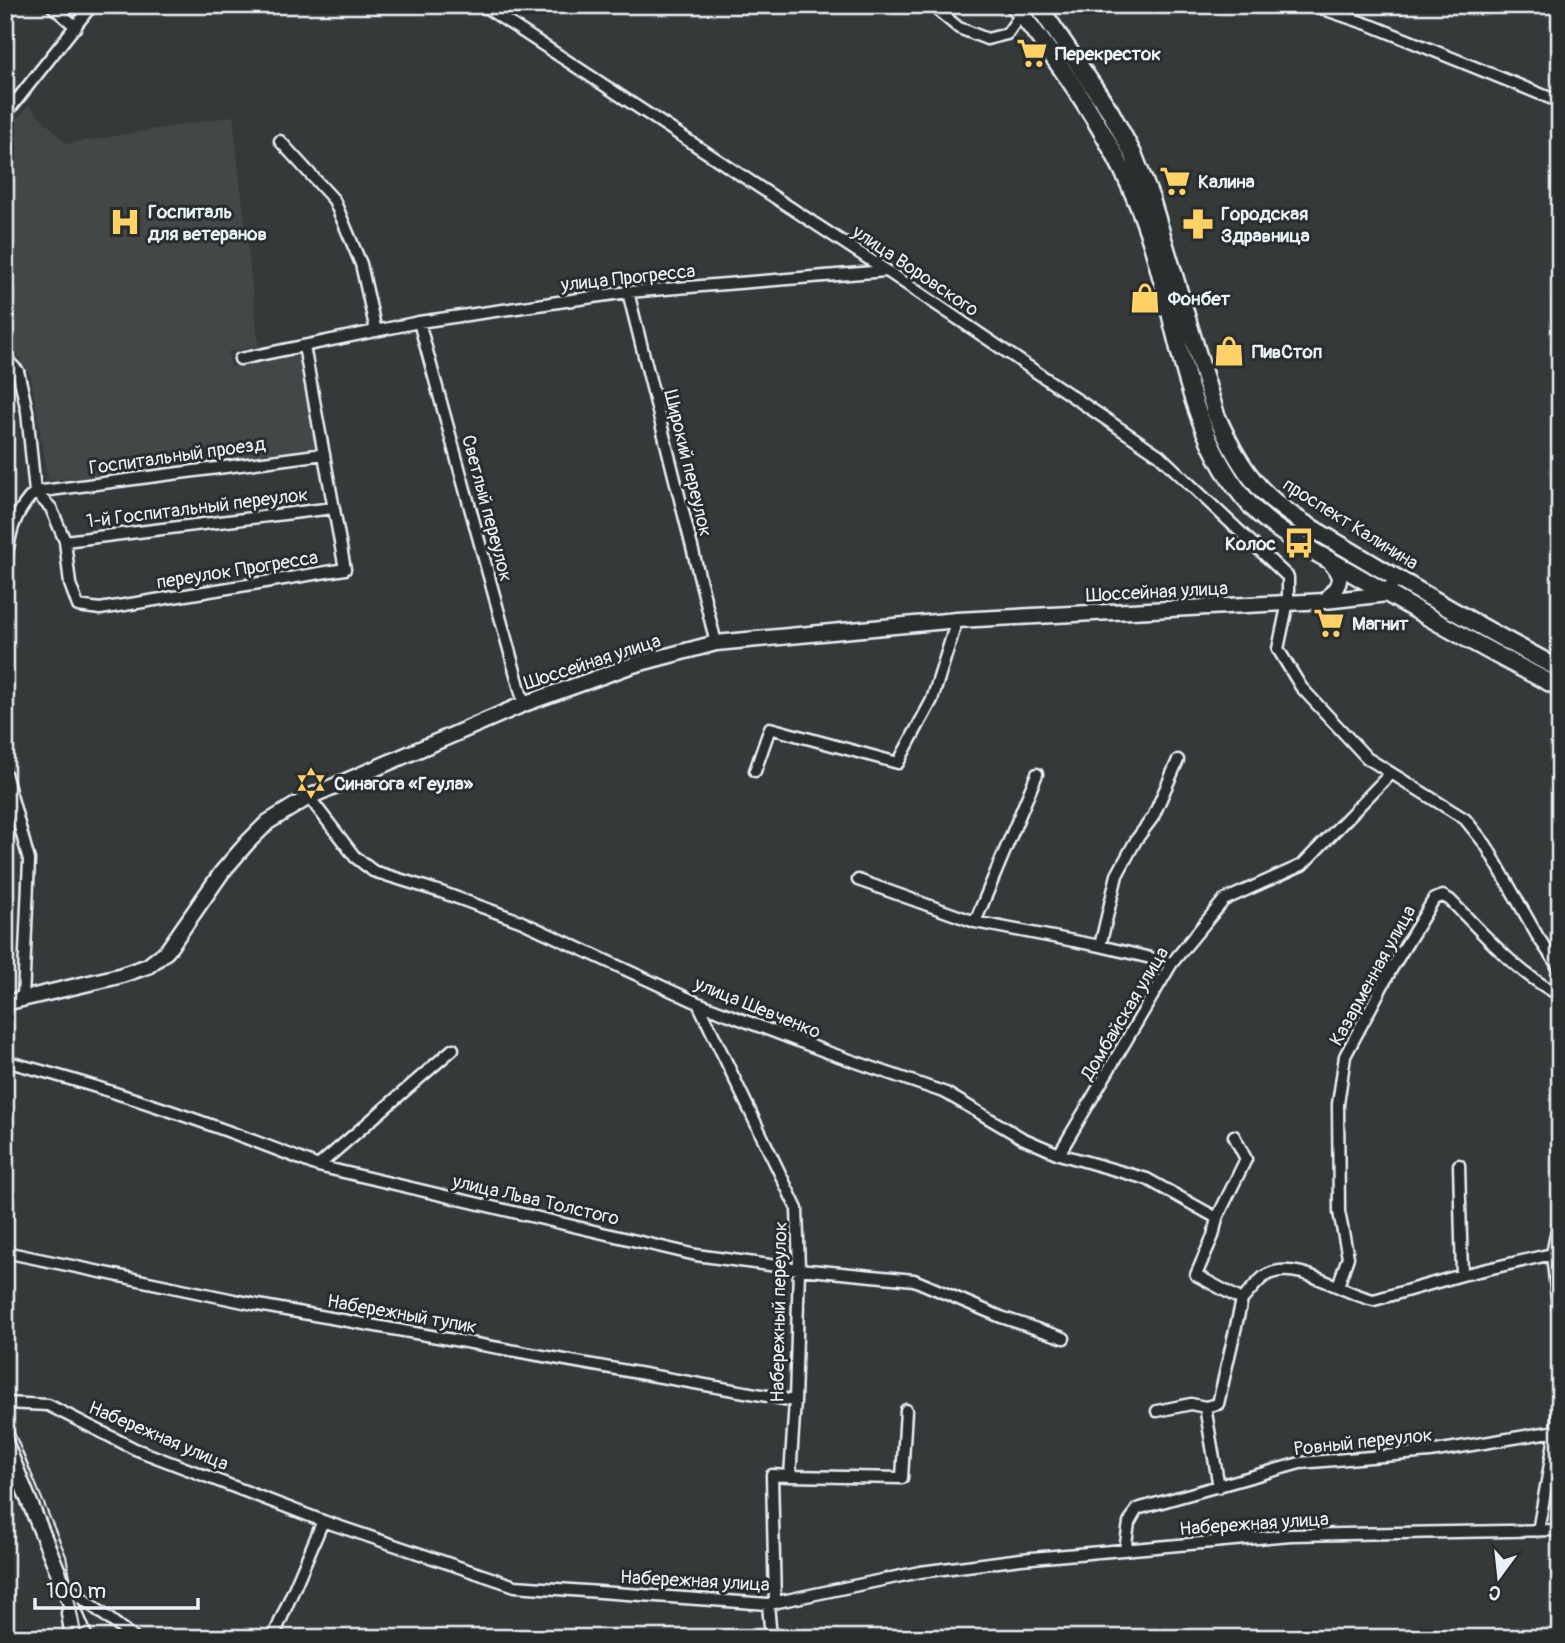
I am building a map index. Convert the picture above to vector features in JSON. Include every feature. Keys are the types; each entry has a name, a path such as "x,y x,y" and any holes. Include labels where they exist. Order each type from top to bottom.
{"main road":[{"name":"проспект Калинина","path":"1038,5 1110,111 1134,156 1151,199 1216,415 1230,447 1244,468 1261,489 1283,509 1396,578 1560,669"},
{"path":"1020,8 1091,115 1140,208 1192,392 1205,428 1222,467 1252,506 1270,523 1327,559 1560,688"},
{"path":"1325,601 1340,581 1339,572 1327,559"},
{"path":"1387,594 1396,578"},
{"name":"Шоссейная улица","path":"5,1003 119,976 148,966 167,951 222,872 247,843 268,822 309,797 524,704 633,665 716,643 957,620 1152,612 1325,601 1387,594"},
{"path":"5,1442 85,1638"},
{"path":"64,1584 72,1638"}],"street":[{"path":"51,5 76,27"},
{"path":"5,115 92,5"},
{"name":"улица Воровского","path":"482,5 887,271 1159,455 1288,577 1288,602"},
{"path":"931,5 959,28 987,39 1007,34 1020,8"},
{"path":"1311,5 1373,26 1560,102"},
{"path":"280,141 334,200 361,264 376,331"},
{"name":"улица Прогресса","path":"240,359 419,322 628,292 887,271"},
{"name":"Широкий переулок","path":"628,292 716,643"},
{"name":"Светлый переулок","path":"419,322 524,704"},
{"name":"переулок Прогресса","path":"65,541 70,584 78,606 100,609 345,569 304,346"},
{"path":"5,358 18,371 21,384 27,411 35,492 51,508 65,541"},
{"name":"Госпитальный проезд","path":"35,492 324,454"},
{"path":"5,569 8,543 20,506 35,492"},
{"name":"1-й Госпитальный переулок","path":"65,541 333,508"},
{"path":"1288,602 1278,649 1301,687 1367,758 1465,819 1486,845 1538,937 1560,969"},
{"path":"755,771 771,729 898,763 932,700 957,620"},
{"path":"1100,946 1116,875 1153,817 1178,760"},
{"path":"5,773 29,860 23,998"},
{"name":"Домбайская улица","path":"1059,1154 1172,963 1224,900 1303,865 1391,773"},
{"path":"975,922 1037,774"},
{"name":"улица Шевченко","path":"309,797 355,857 373,871 520,921 698,1003 946,1093 1022,1138 1059,1154 1147,1179 1217,1217"},
{"path":"858,880 975,922 1172,963"},
{"name":"Казарменная улица","path":"1338,1286 1348,1257 1339,1212 1338,1104 1345,1056 1392,968 1434,899 1443,896 1533,981 1560,995"},
{"name":"Набережный переулок","path":"698,1003 797,1209 799,1269 790,1476"},
{"path":"318,1166 453,1049"},
{"name":"улица Льва Толстого","path":"5,1061 72,1079 318,1166 696,1255 799,1269 914,1280 1001,1317 1064,1338"},
{"path":"1234,1136 1246,1159 1217,1217 1213,1236 1196,1275 1242,1300"},
{"path":"1459,1165 1462,1275"},
{"path":"1560,1215 1552,1254 1560,1326"},
{"name":"Набережный тупик","path":"5,1252 258,1305 795,1401"},
{"path":"1157,1411 1191,1404 1205,1407 1218,1404 1242,1300 1266,1276 1285,1272 1321,1277 1361,1298 1374,1300 1462,1275 1552,1254"},
{"path":"1538,1531 1558,1419 1560,1381"},
{"name":"Набережная улица","path":"5,1403 48,1405 135,1449 323,1521 515,1586 772,1604 920,1572 1021,1559 1291,1535 1560,1530"},
{"path":"1205,1407 1219,1488"},
{"path":"771,1638 772,1475 902,1478 906,1410"},
{"name":"Ровный переулок","path":"1125,1550 1129,1522 1137,1509 1300,1463 1430,1452 1556,1431"},
{"path":"274,1638 323,1521"},
{"path":"64,1584 134,1638"}],"shaded area":[{"name":"Госпиталь для ветеранов","path":"29,105 67,144 233,116 259,346 228,352 231,367 301,356 319,453 155,472 48,480 31,376 13,349 5,299 5,133"}],"tram line":[{"path":"5,1411 66,1556 82,1638"}],"place":[{"name":"Перекресток","path":"1032,53"},
{"name":"Калина","path":"1175,181"},
{"name":"Госпиталь для ветеранов","path":"125,222"},
{"name":"Городская Здравница","path":"1198,224"},
{"name":"Фонбет","path":"1145,298"},
{"name":"ПивСтоп","path":"1229,351"},
{"name":"Колос","path":"1299,543"},
{"name":"Магнит","path":"1329,623"},
{"name":"Синагога «Геула»","path":"311,783"}]}
